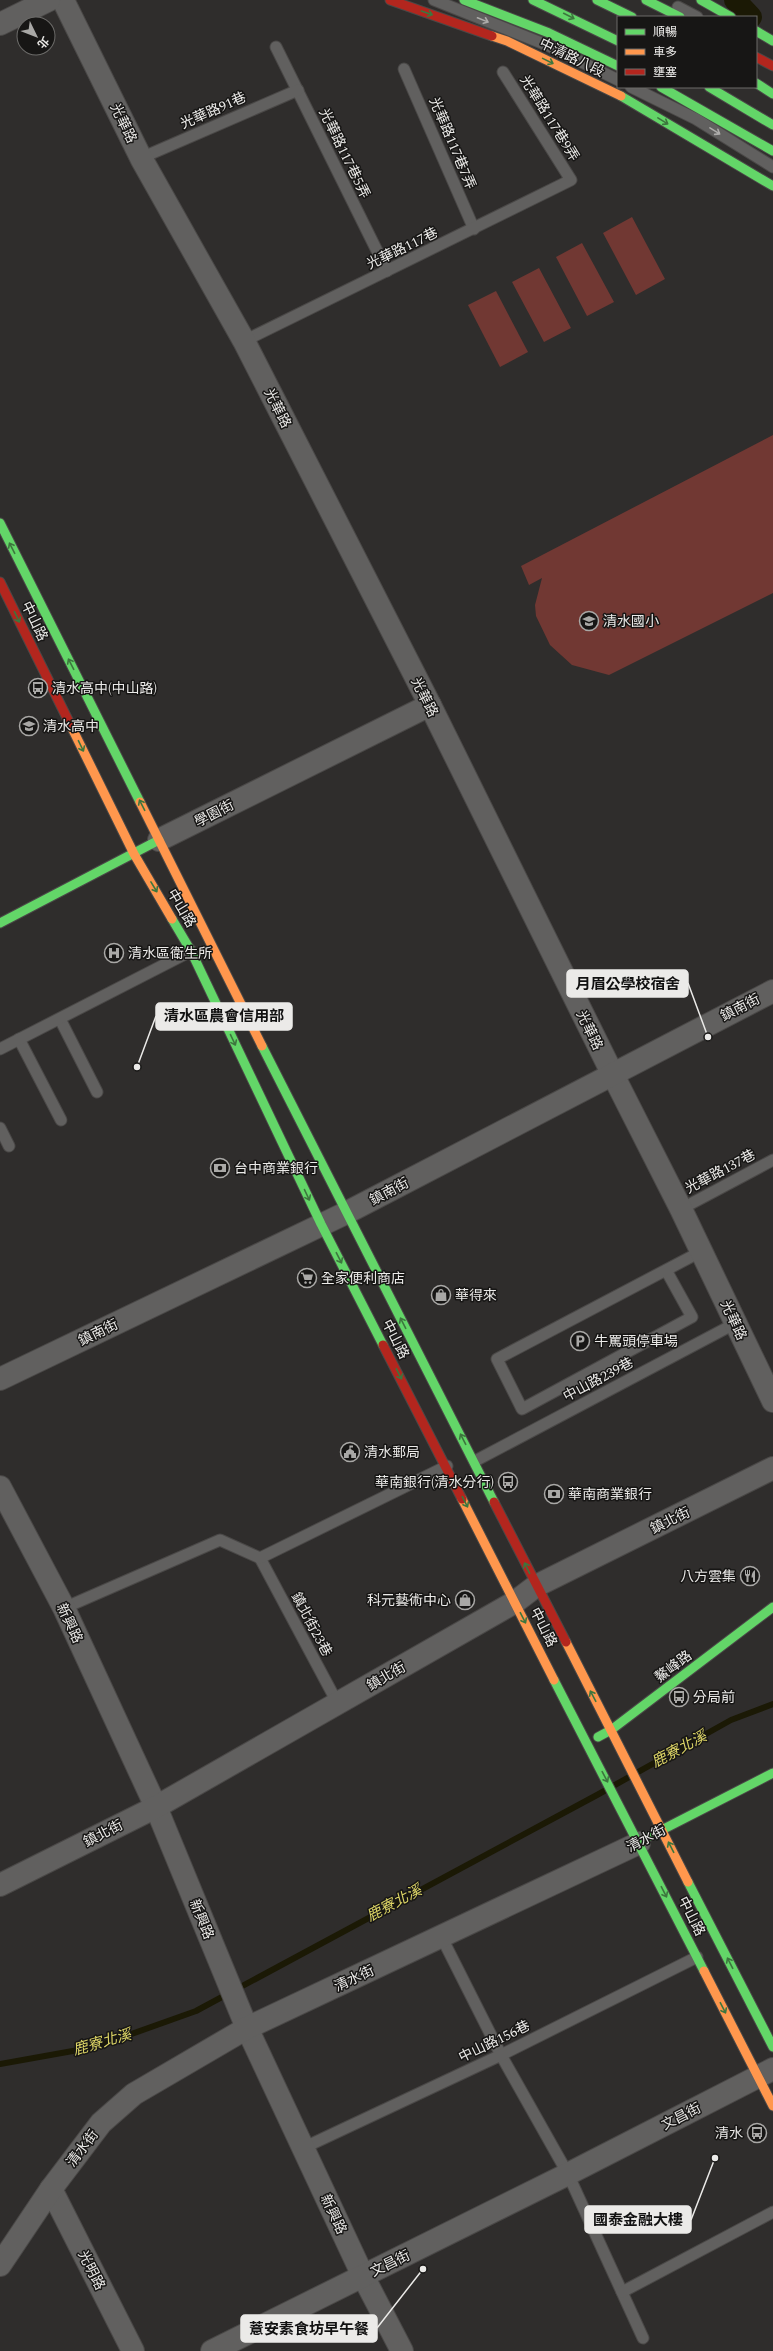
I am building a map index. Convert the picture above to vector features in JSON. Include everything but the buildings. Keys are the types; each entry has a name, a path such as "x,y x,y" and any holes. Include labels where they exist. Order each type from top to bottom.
{"street":[{"path":"0,24 50,0"},
{"name":"光華路","path":"63,0 141,158 244,341 430,705 702,1251 773,1401"},
{"name":"中清路八段","path":"390,0 507,41 630,101 773,186"},
{"path":"464,0 549,33 617,66"},
{"path":"533,0 617,41"},
{"path":"597,0 630,16"},
{"path":"646,0 678,16"},
{"path":"701,0 729,16"},
{"path":"757,32 773,41"},
{"path":"757,58 773,66"},
{"path":"757,84 773,94"},
{"path":"663,88 773,151"},
{"path":"711,88 773,125"},
{"name":"中山路","path":"0,523 346,1214 475,1461 536,1586 662,1828 773,2047"},
{"name":"中山路","path":"0,582 134,854 191,951 321,1224 447,1466 586,1742 697,1957 765,2073 773,2106"},
{"name":"學園街","path":"0,923 159,840 430,705"},
{"name":"鎮南街","path":"0,1379 321,1224 346,1214 612,1073 773,991"},
{"name":"鎮北街","path":"0,1885 156,1807 515,1602 536,1586 773,1468"},
{"name":"新興路","path":"0,1487 64,1608 156,1807 247,2028 363,2276 402,2351"},
{"name":"鰲峰路","path":"586,1742 611,1730 773,1607"},
{"name":"清水街","path":"0,2265 52,2189 101,2123 134,2094 247,2028 639,1843 662,1828 773,1773"},
{"name":"文昌街","path":"212,2351 568,2174 765,2073"},
{"name":"光明路","path":"52,2189 133,2351"}],"lane":[{"path":"434,0 549,46 617,80"},
{"path":"664,0 695,16"},
{"name":"光華路117巷5弄","path":"276,48 387,272"},
{"path":"757,50 773,58"},
{"name":"光華路117巷7弄","path":"404,69 474,230"},
{"name":"光華路117巷9弄","path":"503,72 571,180"},
{"path":"633,88 696,120 773,167"},
{"name":"光華路91巷","path":"141,158 298,90"},
{"name":"光華路117巷","path":"244,341 474,230 571,180"},
{"path":"0,1049 191,951"},
{"path":"60,1019 97,1092"},
{"path":"19,1039 60,1120"},
{"path":"0,1128 9,1146"},
{"name":"光華路137巷","path":"681,1209 773,1160"},
{"path":"666,1270 692,1317 522,1409 497,1359 702,1251"},
{"name":"中山路239巷","path":"475,1461 736,1323"},
{"path":"64,1608 220,1540 260,1558 447,1466"},
{"name":"鎮北街23巷","path":"260,1558 338,1704"},
{"path":"441,1936 501,2055 568,2174 643,2338"},
{"name":"中山路156巷","path":"303,2148 501,2055 697,1957"},
{"path":"622,2292 773,2212"}],"shaded area":[{"path":"632,217 665,279 636,295 603,233"},
{"path":"582,243 614,302 587,316 556,257"},
{"path":"539,268 571,328 544,342 512,282"},
{"path":"496,291 528,352 500,367 468,305"},
{"path":"773,435 773,593 609,675 572,665 550,645 536,616 535,605 542,578 529,585 521,566"}],"waterway":[{"path":"735,0 750,16"},
{"name":"鹿寮北溪","path":"0,2064 95,2047 196,2011 597,1795 731,1720 773,1704"}],"traffic: fast":[{"path":"464,0 549,33 617,66"},
{"path":"533,0 617,41"},
{"path":"597,0 630,16"},
{"path":"646,0 678,16"},
{"path":"701,0 729,16"},
{"path":"757,32 773,41"},
{"path":"757,84 773,94"},
{"path":"663,88 773,151"},
{"path":"711,88 773,125"},
{"path":"621,96 773,186"},
{"path":"0,523 140,802"},
{"path":"0,923 159,840"},
{"path":"172,919 191,951 321,1224 383,1345"},
{"path":"262,1046 494,1502"},
{"path":"598,1737 611,1730 773,1607"},
{"path":"554,1680 704,1971"},
{"path":"650,1836 773,1773"},
{"path":"688,1882 773,2047"}],"traffic: slow":[{"path":"492,36 507,41 621,96"},
{"path":"70,724 134,854 172,919"},
{"path":"140,802 262,1046"},
{"path":"462,1499 554,1680"},
{"path":"566,1642 688,1882"},
{"path":"704,1971 773,2106"}],"traffic: jam":[{"path":"390,0 492,36"},
{"path":"757,58 773,66"},
{"path":"0,582 70,724"},
{"path":"383,1345 462,1499"},
{"path":"494,1502 566,1642"}],"place":[{"name":"清水國小","path":"589,621"},
{"name":"清水高中(中山路)","path":"38,688"},
{"name":"清水高中","path":"29,726"},
{"name":"清水區衛生所","path":"114,953"},
{"name":"月眉公學校宿舍","path":"708,1037"},
{"name":"清水區農會信用部","path":"137,1067"},
{"name":"台中商業銀行","path":"220,1168"},
{"name":"全家便利商店","path":"307,1278"},
{"name":"華得來","path":"441,1295"},
{"name":"牛罵頭停車場","path":"580,1341"},
{"name":"清水郵局","path":"350,1452"},
{"name":"華南銀行(清水分行)","path":"508,1482"},
{"name":"華南商業銀行","path":"554,1494"},
{"name":"八方雲集","path":"750,1576"},
{"name":"科元藝術中心","path":"465,1600"},
{"name":"分局前","path":"679,1697"},
{"name":"清水","path":"757,2133"},
{"name":"國泰金融大樓","path":"715,2158"},
{"name":"薏安素食坊早午餐","path":"423,2269"}]}
